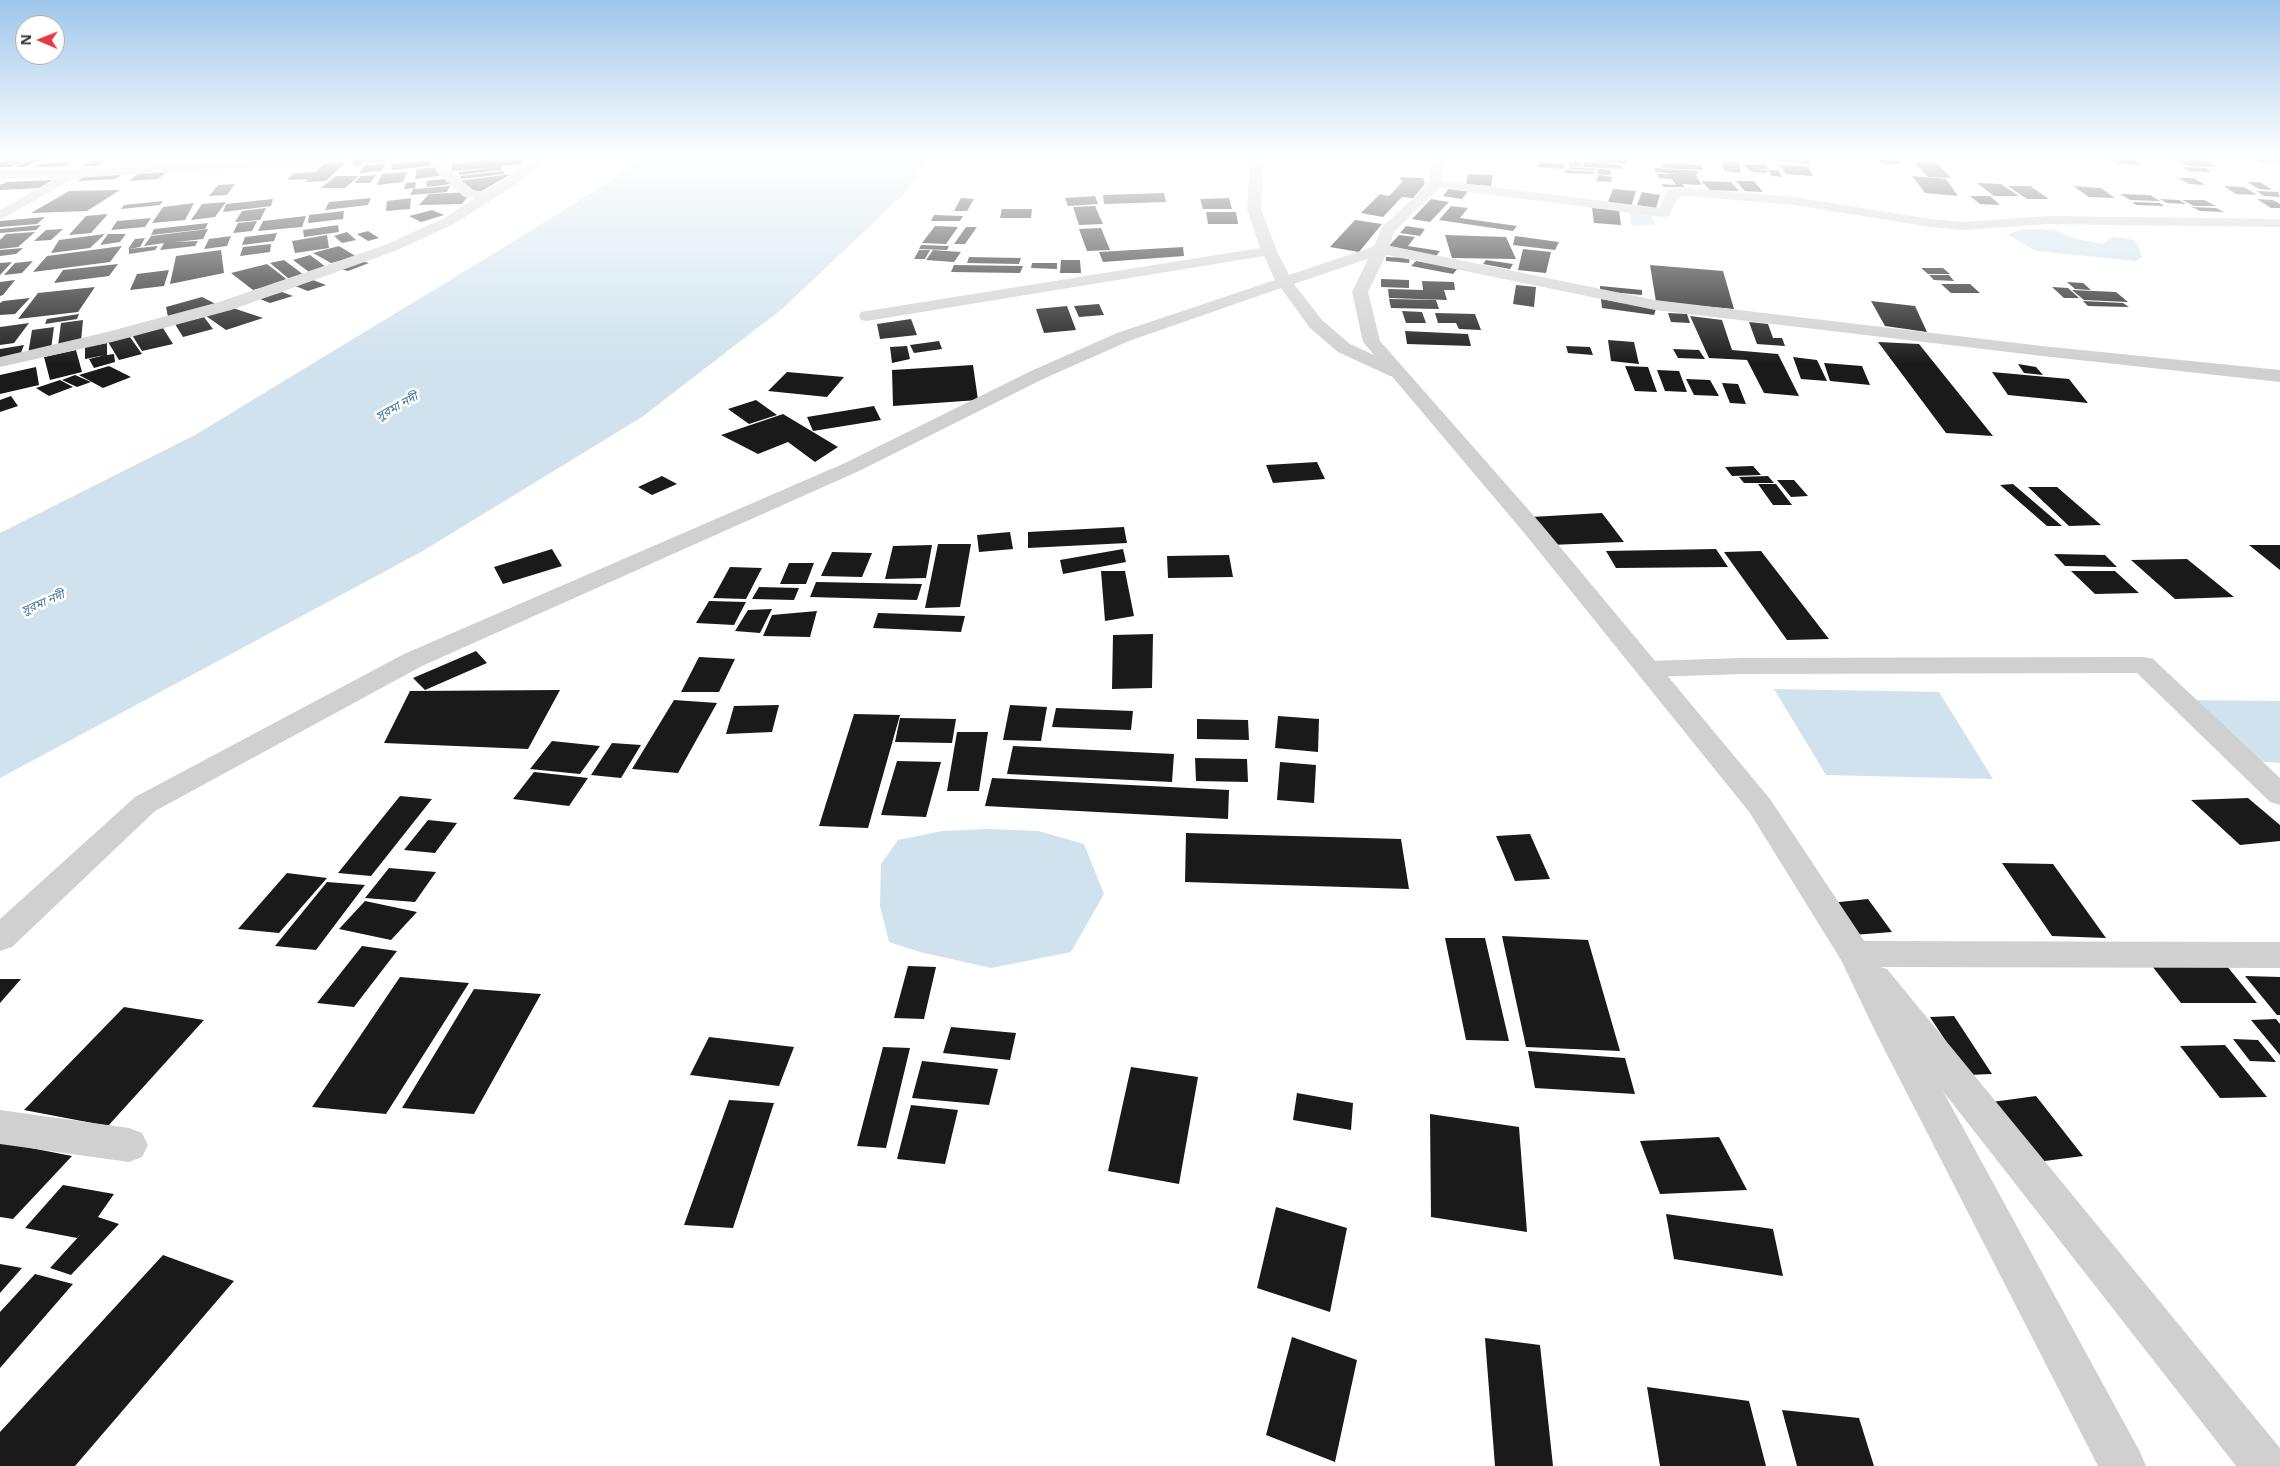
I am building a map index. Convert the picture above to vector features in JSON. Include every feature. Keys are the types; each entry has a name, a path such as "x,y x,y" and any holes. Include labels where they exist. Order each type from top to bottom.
{"street":[{"path":"0,362 106,338 225,306 310,278 390,248 437,226"},
{"path":"1260,226 1269,251 1283,280 1316,324 1344,348 1396,372"},
{"path":"1390,226 1360,292 1372,342 1396,372 1534,529 1760,806 1855,954 2265,1466"},
{"path":"0,938 145,804 413,660 852,467 1037,375 1123,337 1283,280 1380,249 1655,306 2042,352 2280,376"},
{"path":"867,316 1269,251"},
{"path":"1648,669 1743,666 2144,666 2280,795"},
{"path":"1855,954 2280,955"},
{"path":"1855,954 1890,1025 2031,1288 2123,1466"},
{"path":"0,1127 129,1145"}],"water":[{"name":"সুরমা নদী","path":"537,226 870,226 782,309 642,417 421,552 0,778 0,533 195,435"},
{"path":"2021,229 2055,230 2072,238 2103,244 2113,237 2135,240 2142,257 2136,261 2036,251 2008,235"},
{"path":"1774,689 1939,692 1993,779 1826,775"},
{"path":"2184,700 2280,701 2280,763 2252,761"},
{"path":"988,829 1038,831 1084,844 1104,894 1071,952 991,968 920,952 889,942 880,906 881,864 898,840 942,831"}],"building":[{"path":"40,226 36,230 0,233 0,229"},
{"path":"77,226 97,226 91,233 69,235"},
{"path":"113,226 145,226 145,227 111,230"},
{"path":"206,226 205,229 151,235 154,229"},
{"path":"236,226 254,226 252,231 233,233"},
{"path":"260,226 302,226 302,227 258,231"},
{"path":"338,226 339,232 304,237 303,230"},
{"path":"935,226 958,227 946,244 922,243"},
{"path":"1349,226 1380,226 1359,252 1330,247"},
{"path":"1406,226 1425,229 1420,236 1400,233"},
{"path":"1482,226 1517,226 1513,231"},
{"path":"966,227 977,227 965,244 954,244"},
{"path":"1101,228 1110,250 1087,251 1079,229"},
{"path":"63,229 51,240 34,241 46,230"},
{"path":"208,229 203,239 176,242 198,241 195,246 160,250 164,243 144,246 151,236"},
{"path":"368,231 379,238 368,241 357,234"},
{"path":"35,232 18,247 0,249 0,240 6,234"},
{"path":"347,232 356,240 342,243 334,236"},
{"path":"277,233 274,241 242,245 245,237"},
{"path":"105,234 90,248 51,253 59,240"},
{"path":"108,234 126,234 120,242 100,245"},
{"path":"327,235 329,248 295,253 292,241"},
{"path":"1399,235 1415,237 1408,246 1440,251 1436,256 1387,248"},
{"path":"1445,235 1506,237 1516,259 1452,258"},
{"path":"231,236 227,246 204,249 209,239"},
{"path":"1515,236 1559,242 1555,250 1513,245"},
{"path":"145,238 140,247 128,249 135,239"},
{"path":"271,244 270,252 240,256 243,247"},
{"path":"921,245 949,246 947,250 919,249"},
{"path":"122,246 110,262 33,272 47,256"},
{"path":"158,246 155,250 129,254 129,249"},
{"path":"339,246 357,257 331,263 313,253"},
{"path":"1183,247 1184,256 1103,262 1099,252"},
{"path":"23,248 16,254 0,256 0,250"},
{"path":"1523,249 1551,252 1546,273 1518,270"},
{"path":"221,250 224,273 170,284 176,256"},
{"path":"919,250 930,250 925,259 914,259"},
{"path":"933,250 961,252 954,262 926,260"},
{"path":"310,255 326,267 309,272 293,260"},
{"path":"969,257 1021,258 1019,264 967,263"},
{"path":"1386,257 1410,258 1409,263 1386,261"},
{"path":"1418,259 1459,267 1453,274 1411,266"},
{"path":"284,260 304,275 289,279 270,263"},
{"path":"1061,260 1080,260 1081,273 1060,273"},
{"path":"1486,260 1513,264 1510,269 1483,264"},
{"path":"33,261 22,273 4,275 15,263"},
{"path":"360,261 369,263 348,271 340,269"},
{"path":"12,262 0,275 0,263"},
{"path":"1032,263 1057,263 1057,269 1031,268"},
{"path":"118,264 109,276 54,283 63,270"},
{"path":"267,264 289,281 253,290 231,273"},
{"path":"954,265 1023,266 1020,273 951,272"},
{"path":"1650,265 1723,271 1734,309 1656,302"},
{"path":"1921,268 1943,268 1950,274 1928,274"},
{"path":"169,270 164,286 130,290 137,274"},
{"path":"1929,275 1949,275 1954,281 1934,280"},
{"path":"1381,279 1409,280 1409,288 1381,287"},
{"path":"15,280 3,295 0,296 0,282"},
{"path":"313,280 326,285 308,291 295,286"},
{"path":"1422,281 1454,282 1455,290 1444,290 1447,300 1389,298 1388,289 1423,290"},
{"path":"2067,282 2083,283 2091,290 2075,289"},
{"path":"1941,284 1970,284 1980,293 1951,293"},
{"path":"1516,285 1536,287 1534,307 1513,304"},
{"path":"1600,286 1642,290 1642,295 1600,291"},
{"path":"95,287 78,312 18,319 38,293"},
{"path":"2052,287 2068,288 2079,298 2064,298"},
{"path":"2072,290 2116,292 2128,302 2084,300"},
{"path":"282,292 293,296 270,303 260,299"},
{"path":"202,297 216,304 168,317 166,307"},
{"path":"30,298 15,314 0,315 0,303 3,301"},
{"path":"1389,299 1436,300 1439,309 1391,308"},
{"path":"1601,299 1656,309 1654,315 1602,308"},
{"path":"1871,301 1915,306 1927,332 1885,326"},
{"path":"2083,301 2123,303 2129,307 2088,306"},
{"path":"1099,304 1104,315 1079,317 1074,306"},
{"path":"1067,306 1076,330 1044,333 1036,309"},
{"path":"233,308 263,318 226,330 206,316"},
{"path":"1402,311 1422,312 1426,323 1406,323"},
{"path":"1435,313 1475,314 1481,330 1459,329 1456,323 1438,323"},
{"path":"1668,313 1687,314 1690,323 1671,322"},
{"path":"79,314 77,319 45,324 47,319"},
{"path":"1690,316 1722,320 1732,350 1778,354 1799,396 1764,393 1747,360 1709,358"},
{"path":"204,317 213,329 183,337 175,324"},
{"path":"911,319 917,335 880,339 877,324"},
{"path":"83,320 81,341 58,346 61,323"},
{"path":"1749,322 1768,324 1773,338 1782,338 1785,346 1757,344"},
{"path":"29,323 14,343 0,345 0,327"},
{"path":"54,327 51,349 28,354 32,330"},
{"path":"163,328 173,344 142,351 132,335"},
{"path":"1405,331 1468,334 1471,346 1407,344"},
{"path":"130,337 142,354 119,360 108,342"},
{"path":"1608,340 1634,342 1639,364 1611,361"},
{"path":"939,341 942,349 914,353 910,345"},
{"path":"1878,342 1919,344 1993,436 1946,433"},
{"path":"107,343 107,355 114,354 115,362 94,368 89,359 105,355 85,359 85,347"},
{"path":"24,345 20,355 0,358 0,349"},
{"path":"907,346 910,359 892,363 890,347"},
{"path":"1566,346 1590,347 1593,355 1568,353"},
{"path":"1673,349 1699,350 1705,359 1678,358"},
{"path":"76,350 82,372 50,380 44,357"},
{"path":"1793,357 1817,360 1827,381 1801,379"},
{"path":"1824,363 1862,366 1870,385 1830,381"},
{"path":"2018,364 2036,367 2043,375 2024,373"},
{"path":"973,365 978,400 893,406 892,370"},
{"path":"109,366 131,377 103,388 79,375"},
{"path":"1625,366 1648,367 1657,392 1635,391"},
{"path":"36,367 39,385 0,394 0,375"},
{"path":"1657,370 1679,371 1687,392 1665,391"},
{"path":"787,372 844,377 827,397 768,391"},
{"path":"1992,372 2069,379 2088,403 2008,395"},
{"path":"75,375 91,382 77,387 62,380"},
{"path":"1686,379 1710,380 1719,396 1694,395"},
{"path":"60,380 73,387 49,396 36,388"},
{"path":"1722,383 1738,384 1746,404 1730,403"},
{"path":"11,396 18,406 0,412 0,400"},
{"path":"756,400 777,415 749,424 728,409"},
{"path":"874,406 881,420 813,431 807,417"},
{"path":"783,414 838,447 815,462 788,442 758,454 721,435"},
{"path":"1317,462 1325,479 1273,483 1266,465"},
{"path":"1753,466 1761,475 1732,476 1725,467"},
{"path":"662,476 677,484 652,495 638,487"},
{"path":"1768,476 1774,483 1744,483 1739,477"},
{"path":"1777,480 1794,480 1808,496 1791,497"},
{"path":"1758,484 1776,484 1792,505 1773,505"},
{"path":"2013,484 2062,526 2047,526 2000,485"},
{"path":"2028,487 2057,487 2101,525 2069,526"},
{"path":"1602,513 1624,542 1550,545 1531,517"},
{"path":"1124,527 1127,543 1028,548 1028,532"},
{"path":"1010,532 1013,549 979,552 977,535"},
{"path":"938,544 971,544 960,607 925,608"},
{"path":"932,545 926,578 885,579 893,546"},
{"path":"2249,545 2280,545 2280,570"},
{"path":"552,549 562,566 503,584 494,567"},
{"path":"1123,549 1126,562 1063,574 1060,560"},
{"path":"1716,549 1728,567 1616,568 1606,551"},
{"path":"1761,551 1829,639 1787,640 1724,552"},
{"path":"832,552 872,553 862,577 821,576"},
{"path":"2054,554 2105,555 2117,567 2065,566"},
{"path":"1229,555 1233,577 1168,578 1167,556"},
{"path":"2187,559 2234,597 2175,599 2131,560"},
{"path":"789,563 814,563 806,584 780,584"},
{"path":"730,567 762,568 746,599 713,598"},
{"path":"1101,571 1125,571 1134,616 1105,621"},
{"path":"2071,571 2115,571 2139,593 2095,594"},
{"path":"816,582 922,584 917,600 810,597"},
{"path":"759,587 799,588 794,600 752,599"},
{"path":"709,601 746,602 734,625 696,623"},
{"path":"772,609 760,633 735,631 748,610"},
{"path":"817,611 810,637 763,636 772,615"},
{"path":"878,613 965,616 961,632 873,628"},
{"path":"1153,634 1152,688 1112,689 1113,635"},
{"path":"476,651 487,663 425,690 413,678"},
{"path":"699,657 735,659 719,692 681,692"},
{"path":"560,690 528,749 384,743 410,691"},
{"path":"674,700 717,703 678,773 632,769"},
{"path":"779,705 772,732 726,734 734,706"},
{"path":"1010,705 1047,707 1041,741 1003,740"},
{"path":"1056,708 1133,711 1131,730 1052,727"},
{"path":"854,714 900,715 868,828 819,826"},
{"path":"1278,716 1319,719 1318,752 1275,748"},
{"path":"900,718 956,719 952,743 895,742"},
{"path":"1197,719 1248,720 1249,740 1197,739"},
{"path":"957,732 988,732 979,791 947,791"},
{"path":"552,741 600,746 580,774 530,769"},
{"path":"612,743 641,745 621,778 591,775"},
{"path":"1013,746 1174,754 1172,782 1007,774"},
{"path":"1195,758 1247,759 1248,782 1196,781"},
{"path":"897,761 941,762 926,817 881,815"},
{"path":"1280,762 1316,765 1314,803 1277,800"},
{"path":"534,772 588,778 569,806 513,799"},
{"path":"992,778 1229,790 1228,819 985,806"},
{"path":"400,796 432,799 371,876 338,873"},
{"path":"2248,798 2280,825 2280,841 2240,845 2191,800"},
{"path":"428,820 457,823 435,853 404,850"},
{"path":"1186,833 1401,839 1409,889 1185,882"},
{"path":"1530,834 1550,879 1515,881 1496,836"},
{"path":"2002,863 2053,864 2106,938 2052,936"},
{"path":"389,868 436,872 415,902 365,898"},
{"path":"287,873 327,878 279,933 238,929"},
{"path":"327,882 365,885 316,950 275,946"},
{"path":"1868,899 1892,932 1853,935 1830,903"},
{"path":"365,901 417,912 391,940 339,929"},
{"path":"1502,936 1588,940 1620,1051 1526,1047"},
{"path":"1445,938 1485,938 1509,1041 1466,1040"},
{"path":"362,946 397,951 354,1007 317,1003"},
{"path":"2226,965 2257,1003 2181,1003 2152,966"},
{"path":"908,966 936,967 924,1019 894,1018"},
{"path":"2245,976 2280,977 2280,1015 2277,1015"},
{"path":"400,977 469,983 386,1114 312,1107"},
{"path":"0,979 21,979 0,1003"},
{"path":"474,989 541,994 474,1114 402,1108"},
{"path":"124,1007 204,1020 108,1126 24,1110"},
{"path":"1954,1016 1992,1074 1968,1075 1930,1017"},
{"path":"2276,1019 2280,1024 2280,1055 2251,1020"},
{"path":"951,1027 1016,1033 1010,1060 943,1053"},
{"path":"709,1037 794,1047 779,1086 690,1075"},
{"path":"2233,1039 2258,1040 2276,1062 2250,1061"},
{"path":"2225,1045 2267,1097 2220,1098 2180,1046"},
{"path":"883,1047 910,1048 886,1148 857,1146"},
{"path":"1528,1051 1625,1058 1635,1094 1535,1088"},
{"path":"922,1061 998,1069 989,1105 912,1098"},
{"path":"1131,1067 1198,1077 1179,1184 1108,1171"},
{"path":"1297,1093 1353,1103 1351,1130 1293,1120"},
{"path":"2036,1096 2083,1156 2037,1162 1992,1102"},
{"path":"729,1100 774,1103 733,1228 684,1225"},
{"path":"911,1105 958,1110 945,1164 897,1159"},
{"path":"1430,1114 1519,1127 1527,1232 1431,1217"},
{"path":"1719,1137 1747,1190 1660,1194 1640,1141"},
{"path":"0,1142 72,1156 13,1219 0,1217"},
{"path":"63,1185 114,1194 98,1217 119,1224 71,1275 50,1268 81,1234 77,1238 25,1228"},
{"path":"1276,1207 1347,1228 1330,1312 1257,1288"},
{"path":"1666,1214 1773,1229 1783,1276 1674,1259"},
{"path":"163,1255 234,1281 75,1466 0,1466 0,1432"},
{"path":"0,1264 22,1268 0,1293"},
{"path":"35,1274 73,1284 0,1368 0,1312"},
{"path":"1292,1337 1357,1360 1335,1462 1266,1435"},
{"path":"1485,1338 1540,1345 1553,1466 1495,1466"},
{"path":"1647,1387 1749,1401 1766,1466 1660,1466"},
{"path":"1782,1410 1859,1418 1874,1466 1797,1466"}]}
